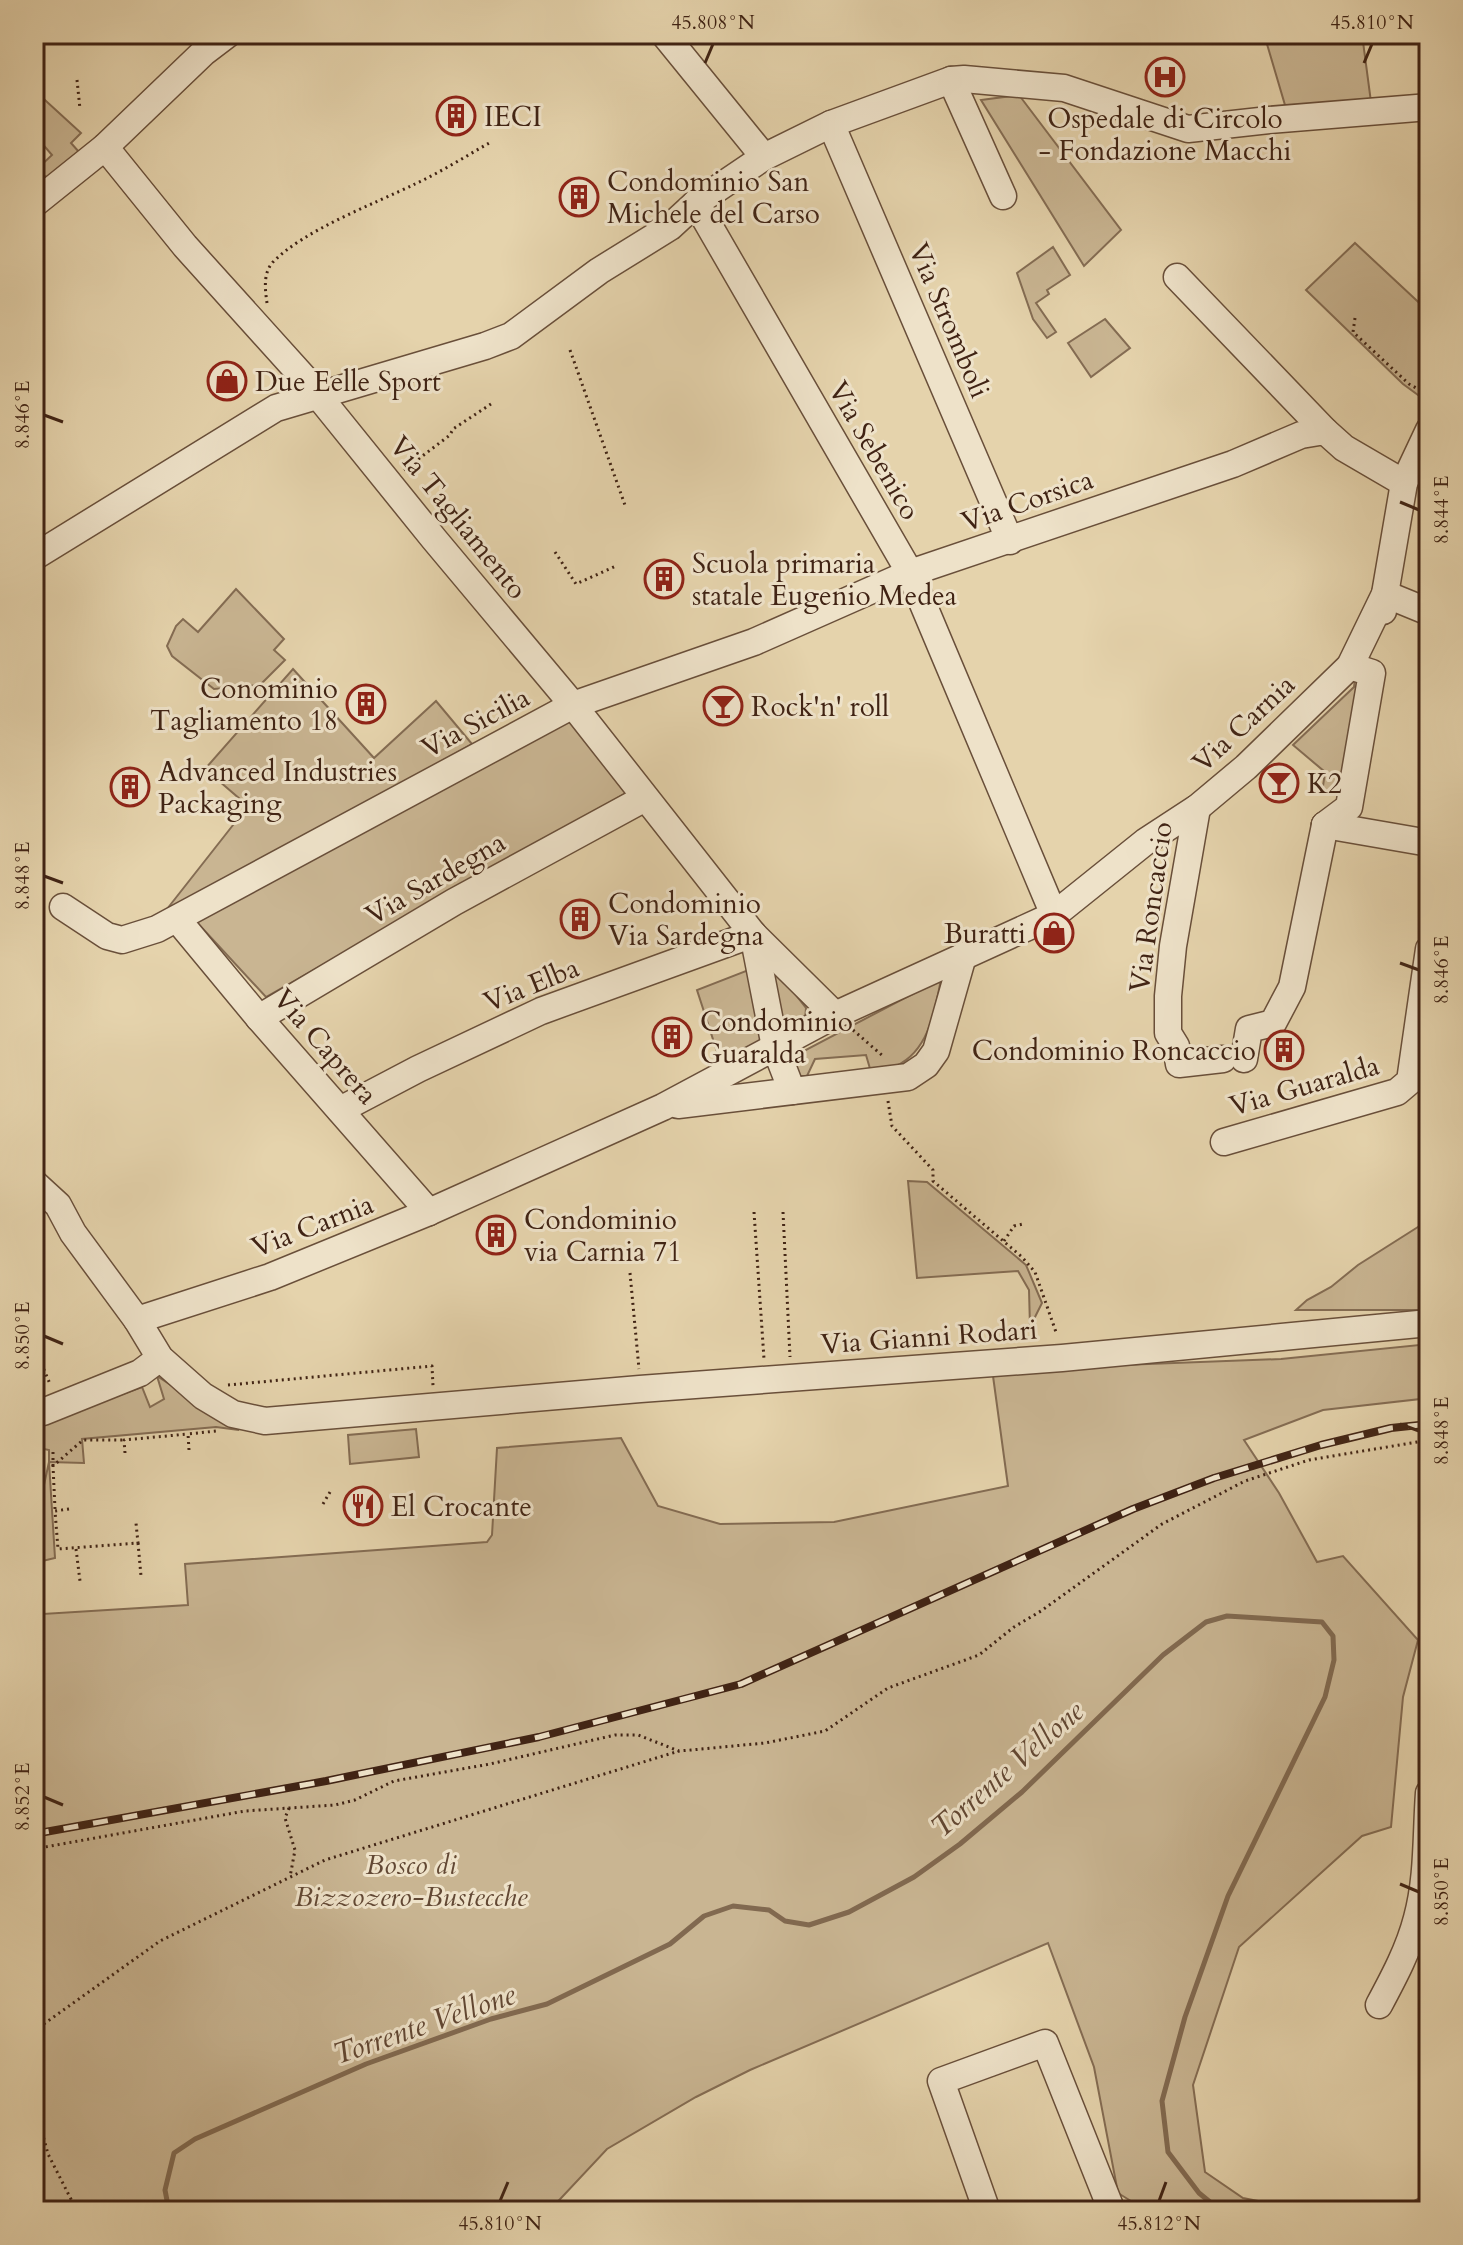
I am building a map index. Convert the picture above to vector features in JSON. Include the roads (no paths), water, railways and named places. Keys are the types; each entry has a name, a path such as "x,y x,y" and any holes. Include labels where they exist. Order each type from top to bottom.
{"street":[{"path":"34,204 105,147 203,53 228,34"},
{"path":"664,34 764,157"},
{"path":"34,557 276,408 511,336 599,271 670,227 696,203 764,157 831,124 951,80 1064,88 1188,129 1429,107"},
{"path":"951,80 1003,196"},
{"name":"Via Stromboli","path":"831,124 1010,541"},
{"name":"Via Tagliamento","path":"105,147 185,246 318,394 573,705 753,934 835,1015"},
{"name":"Via Sebenico","path":"696,203 910,573 1054,915"},
{"path":"1177,277 1325,431 1344,448 1404,483"},
{"name":"Via Corsica","path":"573,705 754,642 910,573 1233,464 1301,435 1325,431"},
{"name":"Via Carnia","path":"137,1320 270,1277 429,1212 663,1107 835,1015 1054,915 1145,842 1197,808 1361,670 1385,594 1404,483 1428,433"},
{"path":"1385,594 1429,612"},
{"path":"1325,825 1349,807 1361,670"},
{"name":"Via Sicilia","path":"63,907 107,936 122,940 157,929 573,705"},
{"name":"Via Sardegna","path":"259,1018 454,902 645,798"},
{"name":"Via Roncaccio","path":"1197,808 1173,946 1168,996 1168,1033 1176,1046 1179,1064 1233,1059 1249,1029 1273,1023 1289,997 1325,825"},
{"path":"1325,825 1429,843"},
{"name":"Via Caprera","path":"177,919 429,1212"},
{"name":"Via Tagliamento","path":"753,934 775,1047"},
{"name":"Via Elba","path":"340,1110 541,1011 753,934"},
{"name":"Via Guaralda","path":"1224,1142 1397,1092 1410,1081 1429,949"},
{"name":"Via Carnia","path":"663,1107 908,1077 926,1065 936,1051 963,956"},
{"path":"775,1047 792,1091"},
{"path":"34,1183 58,1205 73,1233 137,1320"},
{"name":"Via Gianni Rodari","path":"137,1320 160,1358 203,1396 233,1414 265,1421 1062,1358 1429,1323"},
{"path":"46,1409 140,1373 160,1358"},
{"path":"1379,2005 1404,1959 1418,1917 1429,1793"},
{"path":"987,2211 941,2081 1045,2043 1112,2211"}],"waterway":[{"name":"Torrente Vellone","path":"169,2211 165,2190 174,2153 195,2139 366,2064 491,2019 547,2004 670,1944 704,1916 733,1906 769,1910 785,1921 809,1925 849,1912 914,1877 960,1844 1022,1792 1163,1655 1206,1622 1227,1616 1322,1622 1333,1636 1334,1660 1325,1697 1228,1896 1185,2017 1162,2101 1168,2152 1199,2193 1221,2211"}],"railway":[{"path":"34,1834 326,1781 539,1737 741,1684 1133,1509 1214,1478 1321,1445 1391,1428 1429,1424"}],"place":[{"name":"Ospedale di Circolo - Fondazione Macchi","path":"1165,77"},
{"name":"IECI","path":"456,116"},
{"name":"Condominio San Michele del Carso","path":"579,197"},
{"name":"Due Eelle Sport","path":"227,381"},
{"name":"Scuola primaria statale Eugenio Medea","path":"664,579"},
{"name":"Conominio Tagliamento 18","path":"366,704"},
{"name":"Rock'n' roll","path":"723,706"},
{"name":"K2","path":"1279,783"},
{"name":"Advanced Industries Packaging","path":"130,787"},
{"name":"Condominio Via Sardegna","path":"580,919"},
{"name":"Buratti","path":"1054,933"},
{"name":"Condominio Guaralda","path":"672,1037"},
{"name":"Condominio Roncaccio","path":"1284,1050"},
{"name":"Condominio via Carnia 71","path":"496,1235"},
{"name":"El Crocante","path":"363,1506"}],"park label":[{"name":"Bosco di Bizzozero-Bustecche","path":"411,1880"}]}
